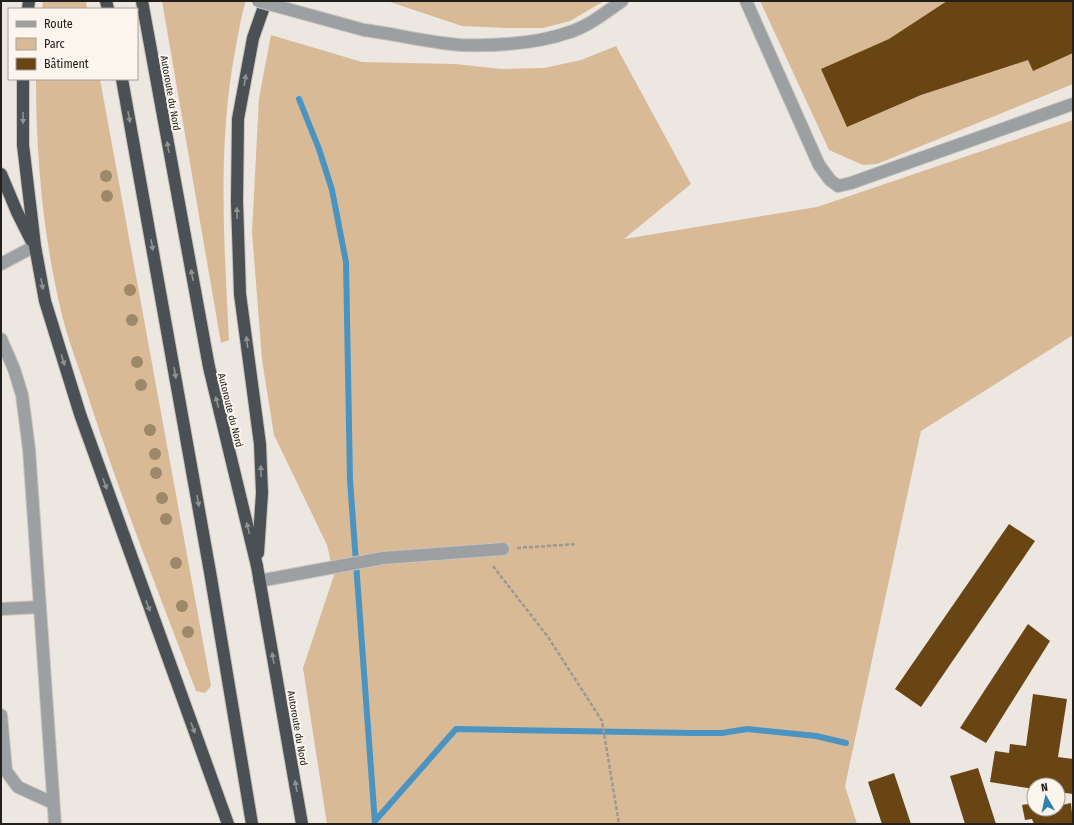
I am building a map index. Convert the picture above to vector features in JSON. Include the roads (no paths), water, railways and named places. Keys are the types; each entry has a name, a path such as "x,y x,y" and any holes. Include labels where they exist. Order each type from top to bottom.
{"highway":[{"name":"Autoroute du Nord","path":"142,1 209,367 260,581 302,824"},
{"path":"257,566 262,493 260,444 240,294 236,201 238,119 253,38 266,1"},
{"path":"23,80 23,145 35,246 45,300 80,414 228,824"},
{"path":"122,80 210,572 252,824"},
{"path":"1,174 17,212 35,246"}],"street":[{"path":"258,1 364,30 460,45 505,44 544,39 571,32 602,16 622,1"},
{"path":"746,1 819,165 830,180 838,186 851,183 1073,104"},
{"path":"1,264 35,246"},
{"path":"1,339 14,369 22,394 29,448 55,824"},
{"path":"260,581 341,564 383,558 503,549"},
{"path":"1,609 40,607"},
{"path":"1,715 6,771 18,787 53,803"}],"waterway":[{"path":"299,99 319,149 332,190 346,262 350,480 375,824"},
{"path":"375,821 456,729 692,733 722,733 747,729 816,736 846,743"}]}
